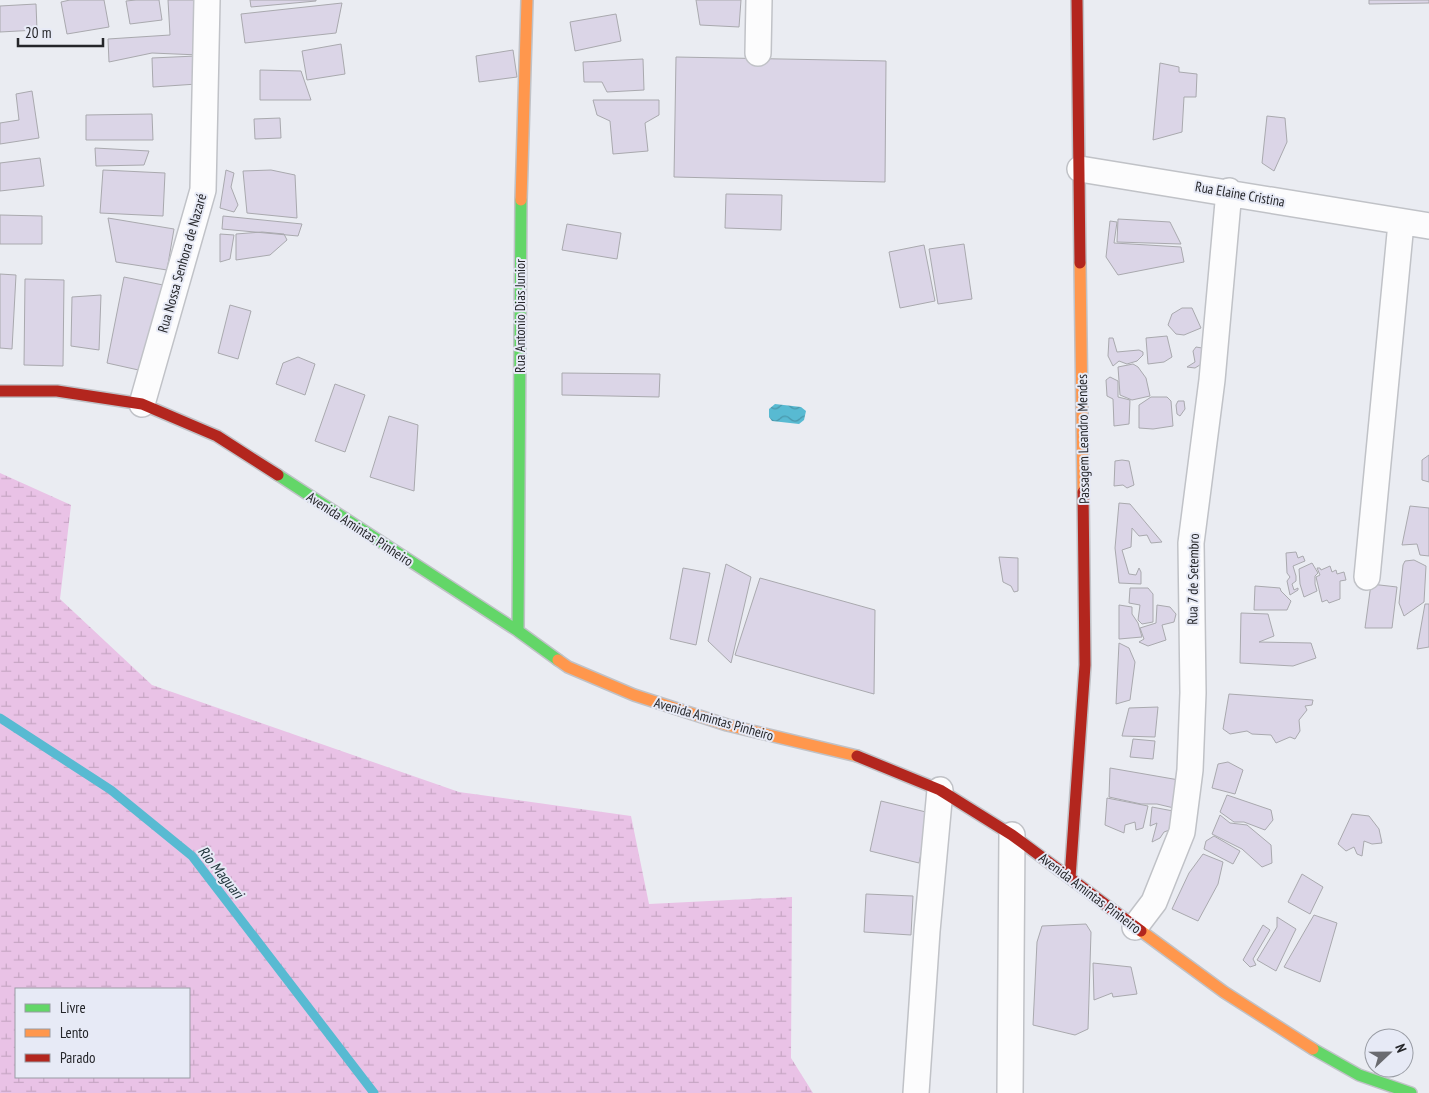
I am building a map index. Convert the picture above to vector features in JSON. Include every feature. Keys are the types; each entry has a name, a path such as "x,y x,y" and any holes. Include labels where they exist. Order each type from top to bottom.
{"street":[{"name":"Rua Nossa Senhora de Nazaré","path":"142,404 203,190 207,0"},
{"name":"Rua Antonio Dias Junior","path":"518,632 520,226 527,0"},
{"path":"758,0 758,53"},
{"name":"Passagem Leandro Mendes","path":"1070,878 1085,665 1077,0"},
{"name":"Rua Elaine Cristina","path":"1080,169 1229,191 1429,226"},
{"name":"Rua 7 de Setembro","path":"1135,927 1154,902 1182,832 1190,770 1193,693 1191,543 1212,380 1229,191"},
{"path":"1367,577 1401,222"},
{"name":"Avenida Amintas Pinheiro","path":"0,391 56,391 142,404 217,436 518,632 568,667 634,695 727,725 867,758 940,790 1012,835 1224,992 1294,1038 1359,1075 1411,1093"},
{"path":"916,1093 927,931 940,790"},
{"path":"1010,1093 1012,835"}],"green space":[{"path":"0,473 71,505 60,599 152,685 459,792 631,816 649,904 792,897 791,1058 813,1093 0,1093"}],"water":[{"path":"775,404 801,407 806,411 804,420 799,424 772,421 769,417 769,409"}],"building":[{"path":"70,0 104,0 109,27 67,34 61,2"},
{"path":"159,0 162,20 130,24 126,1"},
{"path":"168,0 194,0 199,55 152,53 109,62 108,39 170,35"},
{"path":"250,0 316,0 316,1 251,7"},
{"path":"696,0 741,0 739,27 700,25"},
{"path":"1369,0 1429,0 1429,3 1369,4"},
{"path":"342,3 336,33 245,43 241,14"},
{"path":"36,4 37,30 0,32 0,6"},
{"path":"616,14 621,41 575,51 570,22"},
{"path":"341,44 345,74 307,80 302,51"},
{"path":"513,50 517,77 479,82 476,56"},
{"path":"196,56 197,84 153,87 152,58"},
{"path":"676,57 886,61 885,182 674,177"},
{"path":"643,59 644,90 607,92 602,82 584,82 583,62"},
{"path":"1160,63 1179,67 1179,72 1197,74 1196,97 1184,97 1182,132 1153,140"},
{"path":"260,70 301,71 311,100 260,100"},
{"path":"32,91 39,138 0,144 0,123 19,120 16,94"},
{"path":"593,100 659,100 659,115 645,123 648,151 613,154 610,121 597,115"},
{"path":"152,114 153,140 86,140 86,115"},
{"path":"1267,116 1285,118 1287,142 1274,171 1262,163"},
{"path":"280,118 281,138 255,139 254,119"},
{"path":"95,148 149,151 144,165 96,166"},
{"path":"40,158 44,186 0,191 0,163"},
{"path":"103,170 165,173 163,216 100,213"},
{"path":"226,170 234,173 231,187 238,205 234,212 220,208"},
{"path":"271,170 295,175 297,218 247,213 243,171"},
{"path":"726,194 782,195 781,230 725,228"},
{"path":"0,215 42,216 42,244 0,244"},
{"path":"223,216 302,224 298,236 222,229"},
{"path":"108,218 174,229 167,270 116,262"},
{"path":"1118,219 1170,222 1181,244 1117,242"},
{"path":"1110,221 1117,222 1114,243 1181,247 1184,262 1118,275 1106,257"},
{"path":"567,224 621,233 617,259 562,250"},
{"path":"262,232 284,234 287,240 270,255 236,260 236,234"},
{"path":"220,234 234,235 230,259 220,262"},
{"path":"964,244 972,299 938,304 929,249"},
{"path":"924,245 935,301 900,308 889,252"},
{"path":"0,274 16,275 12,349 0,348"},
{"path":"124,277 163,285 143,371 107,363"},
{"path":"25,279 64,280 63,366 24,365"},
{"path":"101,295 99,350 71,346 72,297"},
{"path":"230,305 251,311 238,359 218,353"},
{"path":"1182,308 1192,308 1201,328 1184,335 1176,334 1168,325 1172,314"},
{"path":"1167,336 1172,357 1164,362 1148,364 1146,338"},
{"path":"1109,338 1113,338 1117,352 1139,350 1143,352 1143,355 1137,361 1127,364 1119,361 1113,366 1108,356"},
{"path":"1196,347 1202,348 1203,363 1195,368 1187,367 1195,362 1193,351"},
{"path":"298,357 315,364 305,395 276,384 283,363"},
{"path":"1133,364 1138,367 1146,378 1150,396 1132,400 1120,395 1118,367"},
{"path":"562,373 660,374 659,397 562,395"},
{"path":"1110,377 1118,381 1118,397 1130,400 1129,424 1114,426 1113,399 1107,396 1106,380"},
{"path":"335,384 365,395 345,452 315,441"},
{"path":"1151,397 1167,397 1171,401 1173,426 1153,429 1139,428 1139,405"},
{"path":"1178,401 1184,401 1185,409 1180,416 1177,414 1176,405"},
{"path":"389,416 418,425 414,491 370,477"},
{"path":"1429,455 1429,482 1422,480 1422,460"},
{"path":"1115,461 1129,461 1134,485 1127,488 1123,485 1114,486"},
{"path":"1119,503 1130,504 1162,542 1151,543 1147,535 1139,536 1132,528 1131,547 1122,550 1129,574 1136,575 1139,568 1141,584 1119,583 1115,548"},
{"path":"1410,506 1429,508 1429,556 1420,555 1417,544 1402,545"},
{"path":"1296,552 1298,558 1303,556 1305,561 1293,566 1296,581 1292,584 1294,590 1298,588 1298,590 1290,595 1287,581 1290,577 1287,573 1286,553"},
{"path":"999,557 1018,558 1018,591 1014,592 1011,586 1003,582"},
{"path":"1414,560 1426,566 1424,602 1404,616 1399,603 1403,565 1405,561"},
{"path":"1312,563 1318,573 1315,576 1317,591 1304,597 1300,584 1299,569"},
{"path":"726,564 751,577 731,663 708,641"},
{"path":"1330,566 1332,572 1336,570 1337,574 1344,572 1346,580 1340,581 1340,599 1329,603 1327,600 1322,602 1316,577 1320,575 1317,568 1321,570"},
{"path":"683,568 710,573 696,645 670,639"},
{"path":"760,578 875,610 874,694 735,655"},
{"path":"1371,584 1397,587 1392,628 1365,628"},
{"path":"1255,586 1280,588 1291,601 1287,610 1254,610"},
{"path":"1130,588 1148,588 1153,594 1153,622 1142,624 1138,620 1140,605 1129,603"},
{"path":"1425,604 1429,604 1429,647 1417,649"},
{"path":"1119,605 1132,607 1132,614 1138,623 1142,637 1119,639"},
{"path":"1157,605 1170,607 1176,614 1174,622 1162,625 1166,640 1148,646 1139,642 1144,639 1140,628 1156,623"},
{"path":"1241,613 1268,614 1274,636 1259,642 1311,643 1316,658 1293,666 1240,663"},
{"path":"1119,643 1129,648 1135,662 1130,700 1116,704"},
{"path":"1229,694 1313,700 1312,705 1305,706 1307,710 1299,720 1300,731 1295,739 1290,737 1276,743 1271,735 1252,734 1247,731 1230,734 1223,729"},
{"path":"1158,707 1155,737 1122,736 1129,708"},
{"path":"1133,739 1155,741 1153,759 1130,757"},
{"path":"1228,762 1243,770 1235,794 1212,788 1218,764"},
{"path":"1110,768 1179,780 1174,808 1157,804 1141,804 1109,797"},
{"path":"1227,795 1271,810 1273,820 1265,830 1244,822 1234,822 1220,812"},
{"path":"1107,798 1148,806 1143,828 1136,830 1135,822 1125,825 1124,833 1105,825"},
{"path":"881,801 930,813 919,863 870,851"},
{"path":"1152,807 1173,811 1175,828 1164,832 1160,838 1152,842 1157,823 1150,826"},
{"path":"1352,814 1369,816 1379,829 1382,843 1372,844 1364,841 1362,856 1357,854 1354,847 1346,851 1338,844"},
{"path":"1220,815 1230,823 1247,825 1271,845 1272,863 1262,867 1242,849 1212,834"},
{"path":"1214,836 1240,851 1233,864 1204,849 1206,841"},
{"path":"1203,854 1223,862 1218,884 1198,921 1172,909 1189,873"},
{"path":"1302,874 1323,887 1310,914 1288,902"},
{"path":"866,894 913,896 911,935 864,932"},
{"path":"1314,915 1337,923 1320,982 1284,967"},
{"path":"1277,917 1296,929 1276,971 1257,960 1277,927"},
{"path":"1086,924 1091,932 1088,1029 1075,1035 1033,1025 1037,942 1042,926"},
{"path":"1263,925 1270,930 1253,959 1256,965 1250,967 1243,960"},
{"path":"1093,963 1131,967 1137,994 1113,997 1112,993 1094,1000"}],"waterway":[{"name":"Rio Maguari","path":"0,718 111,790 192,856 374,1093"}],"traffic: fast":[{"path":"518,631 521,200"},
{"path":"278,475 518,631 558,660"},
{"path":"1313,1049 1359,1075 1411,1093"}],"traffic: slow":[{"path":"521,200 527,0"},
{"path":"1080,263 1083,492"},
{"path":"558,660 568,667 634,695 727,725 857,756"},
{"path":"1141,931 1224,992 1313,1049"}],"traffic: jam":[{"path":"1077,0 1080,263"},
{"path":"0,391 57,391 142,404 217,436 278,475"},
{"path":"1070,878 1085,665 1083,492"},
{"path":"857,756 940,790 1012,835 1141,931"}]}
